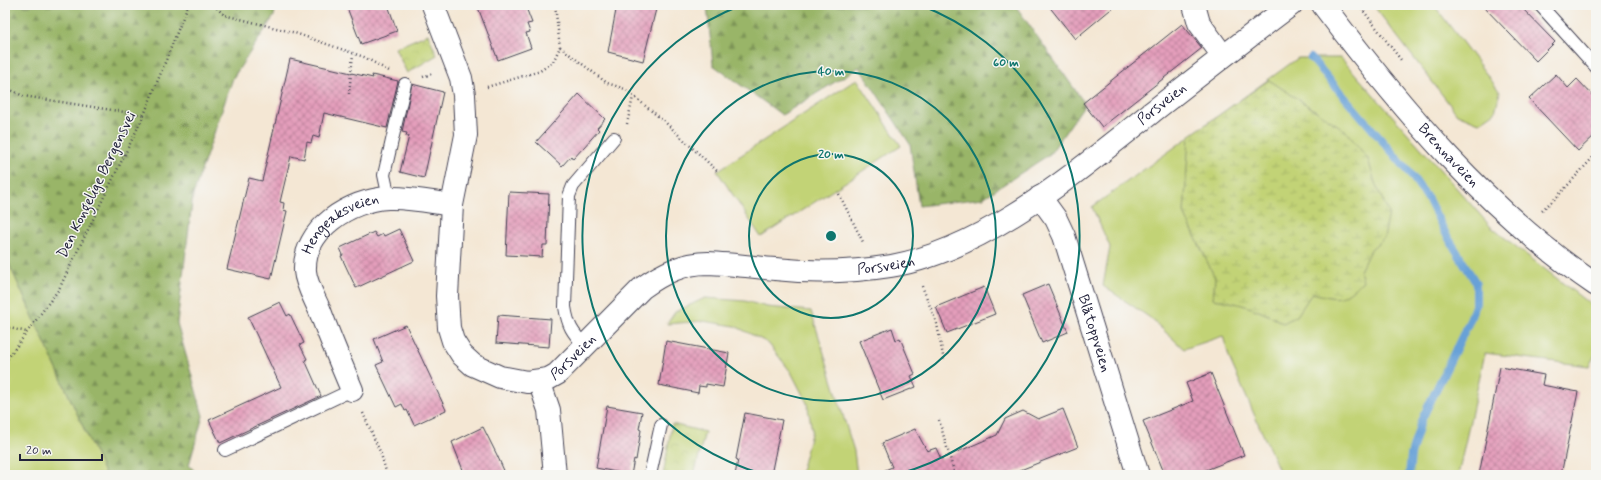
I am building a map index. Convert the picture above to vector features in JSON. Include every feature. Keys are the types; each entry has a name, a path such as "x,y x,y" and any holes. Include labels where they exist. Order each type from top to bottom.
{"street":[{"path":"433,5 461,78 464,95 466,135 452,205 447,296 449,328 453,341 462,355 473,365 486,372 515,381 539,381"},
{"path":"1194,5 1199,23 1223,56"},
{"name":"Porsveien","path":"555,475 549,410 539,381 557,374 642,288 658,277 681,266 694,263 819,271 869,268 918,260 939,253 988,230 1040,197 1106,149 1223,56 1291,5"},
{"name":"Brennaveien","path":"1323,5 1402,105 1460,169 1525,230 1552,253 1596,285"},
{"name":"Blåtoppveien","path":"1040,197 1056,219 1064,236 1138,475"},
{"name":"Hengeaksveien","path":"352,390 313,296 305,272 307,252 316,233 345,210 372,200 389,198 452,205"}],"lane":[{"path":"1540,5 1596,67"},
{"path":"389,198 384,175 405,84"},
{"path":"585,346 572,333 567,321 565,307 567,208 573,186 614,138"},
{"path":"225,450 352,390"},
{"path":"650,475 661,425"}],"path":[{"name":"Den Kongelige Bergensvei","path":"5,362 59,290 144,115 188,5"},
{"path":"214,5 224,15 292,32 353,54 386,69 405,84"},
{"path":"464,95 540,71 553,62 560,46 555,5"},
{"path":"1359,5 1403,62"},
{"path":"560,46 607,82 625,89 665,122 717,171"},
{"path":"349,94 353,54"},
{"path":"5,88 23,96 144,115"},
{"path":"614,138 622,133 626,125 634,97"},
{"path":"1542,210 1557,197 1596,154"},
{"path":"839,194 860,232 866,250 869,268"},
{"path":"1537,206 1548,215"},
{"path":"916,287 928,284"},
{"path":"922,286 937,324 944,361"},
{"path":"5,327 28,332"},
{"path":"352,390 381,454 387,475"},
{"path":"939,420 955,475"}],"green space":[{"path":"5,5 276,5 274,16 233,78 193,195 177,323 203,416 189,465 198,475 105,475 5,255"},
{"path":"707,5 1015,5 1085,104 1050,154 983,198 919,206 910,144 859,67 782,115 713,65"},
{"path":"1373,5 1434,5 1500,92 1495,112 1479,123 1457,114"},
{"path":"428,34 437,55 407,73 395,48"},
{"path":"1298,58 1341,58 1491,227 1596,309 1596,353 1589,366 1485,353 1458,475 1281,475 1230,360 1223,336 1184,349 1149,317 1103,286 1110,247 1092,207"},
{"path":"857,79 901,146 761,237 717,171"},
{"path":"1269,80 1345,130 1368,159 1375,183 1389,213 1384,238 1370,250 1360,271 1363,281 1340,297 1335,298 1312,293 1297,316 1283,323 1249,307 1213,299 1215,278 1184,213 1189,136"},
{"path":"5,255 105,475 5,475"},
{"path":"705,298 745,301 767,307 811,311 854,451 857,475 800,475 812,430 807,403 791,372 768,343 735,326 703,321 667,324 675,312"},
{"path":"672,424 705,432 694,475 663,475"}],"building":[{"path":"346,5 388,5 397,31 361,44"},
{"path":"477,5 525,5 532,23 527,24 530,32 526,33 531,48 498,60"},
{"path":"617,5 657,5 643,61 608,52"},
{"path":"1048,5 1116,5 1075,39"},
{"path":"1482,5 1519,5 1555,42 1536,61"},
{"path":"1182,24 1202,48 1102,127 1083,103"},
{"path":"290,59 373,78 372,75 398,81 387,128 324,113 319,138 313,136 311,143 307,142 304,159 291,156 280,202 284,203 283,210 287,211 271,279 227,269 249,178 262,181"},
{"path":"1556,74 1568,88 1577,79 1596,99 1596,134 1578,151 1529,99"},
{"path":"412,84 443,92 424,178 400,172 409,136 406,136 407,133 402,132"},
{"path":"579,94 605,119 597,128 599,130 584,147 573,159 571,156 562,166 536,142"},
{"path":"509,192 549,194 547,245 543,245 542,257 506,255"},
{"path":"399,229 414,261 356,288 341,256 343,255 340,248 374,232 377,237 383,234 384,236"},
{"path":"1048,284 1068,332 1042,343 1022,295"},
{"path":"984,287 995,314 947,333 936,307"},
{"path":"280,302 287,316 290,314 304,343 300,345 321,396 220,443 209,420 281,387 248,317"},
{"path":"498,315 551,319 549,347 496,343"},
{"path":"406,325 446,410 414,425 407,410 405,411 402,404 396,407 376,365 383,362 374,339"},
{"path":"892,328 896,340 900,338 915,374 911,376 916,387 883,400 859,341"},
{"path":"666,341 729,353 723,387 706,384 706,387 699,386 698,393 659,385"},
{"path":"1500,367 1544,375 1542,385 1578,392 1561,475 1479,475"},
{"path":"1211,373 1244,455 1193,475 1165,475 1143,421 1193,401 1186,383"},
{"path":"607,406 642,412 639,429 641,430 636,460 634,459 631,475 596,468"},
{"path":"1063,409 1078,447 1008,475 874,475 892,467 882,443 915,429 927,451 936,448 941,459 997,435 1005,419 1023,411 1038,419"},
{"path":"745,413 782,420 771,475 735,475 738,460 736,459"},
{"path":"483,427 506,475 465,475 452,442"}],"waterway":[{"path":"1311,58 1409,172 1428,199 1446,234 1476,283 1476,303 1469,322 1421,421 1411,455 1409,475"}]}
